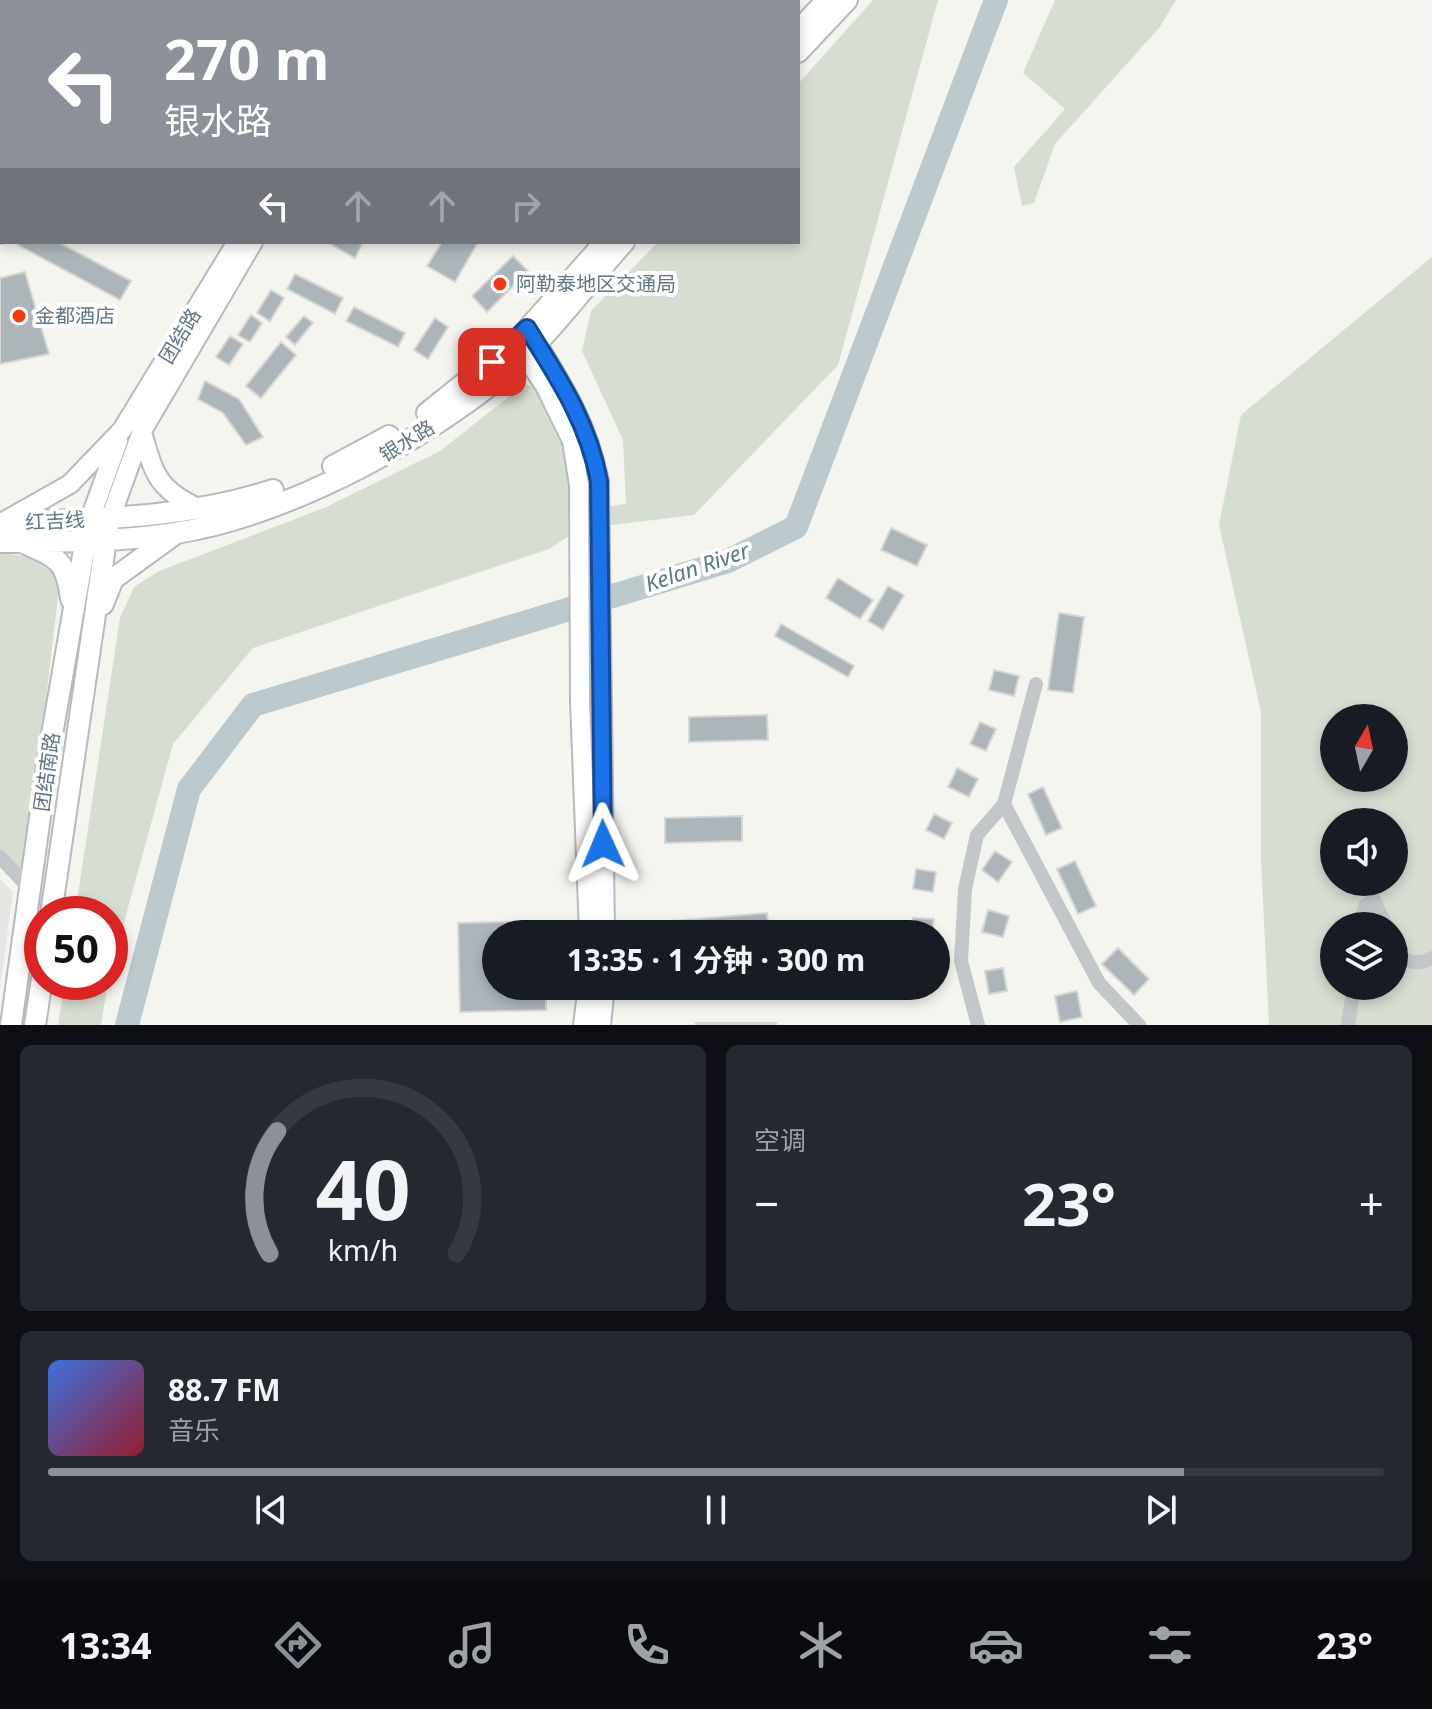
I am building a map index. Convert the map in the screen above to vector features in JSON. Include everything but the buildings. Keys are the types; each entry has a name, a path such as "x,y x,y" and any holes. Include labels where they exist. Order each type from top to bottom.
{"highway":[{"path":"800,29 827,0"},
{"path":"800,50 847,0"},
{"name":"银水路","path":"98,528 198,508 225,506 352,458 422,417 526,342 603,244"},
{"name":"银水路","path":"177,533 234,519 364,467 448,414 526,342 622,244"},
{"name":"红吉线","path":"0,523 98,528"},
{"path":"98,528 177,533"},
{"name":"红吉线","path":"10,542 98,528"},
{"name":"团结南路","path":"11,1025 72,614 98,528"},
{"name":"团结南路","path":"54,896 92,630 98,528"},
{"path":"92,630 113,579 177,533"},
{"path":"10,542 58,558 68,576 72,614"},
{"path":"35,1025 39,1000"}],"main road":[{"name":"团结路","path":"122,430 236,244"},
{"name":"团结路","path":"98,528 142,431 252,244"},
{"path":"526,342 577,407 592,445 599,481 605,920"},
{"path":"526,342 572,441 579,485 580,701 588,920"},
{"path":"0,523 70,484 122,430"},
{"path":"98,528 122,430"},
{"path":"142,431 152,467 170,495 198,508"},
{"path":"583,1025 586,1000"},
{"path":"601,1025 604,1000"}],"street":[{"path":"978,1025 961,961 965,889 977,835 1004,804 1036,684"},
{"path":"1004,804 1099,983 1139,1025"},
{"path":"0,857 30,889"},
{"path":"1364,912 1365,906 1374,900 1380,912"},
{"path":"1408,961 1417,964 1432,958"},
{"path":"1348,1025 1352,1000"}],"shaded area":[{"path":"873,0 938,0 838,365 694,515 580,529 549,549 253,648 173,744 128,908 128,896 78,896 120,618 134,587 159,571 324,508 440,451 525,384 537,388 565,447 574,511 626,504 623,440 582,351 591,311 656,244 800,244 800,82"},
{"path":"1055,0 1176,0 1160,27 1055,144 1034,203 1022,206 1014,167 1065,109 1023,73"},
{"path":"1432,257 1432,1025 1269,1025 1261,859 1261,712 1219,525 1241,415"},
{"path":"0,553 41,558 61,572 26,868 15,870 0,854"},
{"path":"0,879 13,892 0,989"},
{"path":"62,1000 105,1000 101,1025 58,1025"}],"waterway":[{"name":"Kelan River","path":"127,1025 189,789 253,705 728,561 796,527 996,0"}],"place":[{"name":"阿勒泰地区交通局","path":"500,284"},
{"name":"金都酒店","path":"19,316"}],"route":[{"path":"492,362 527,328 577,407 592,445 599,481 603,844"}]}
